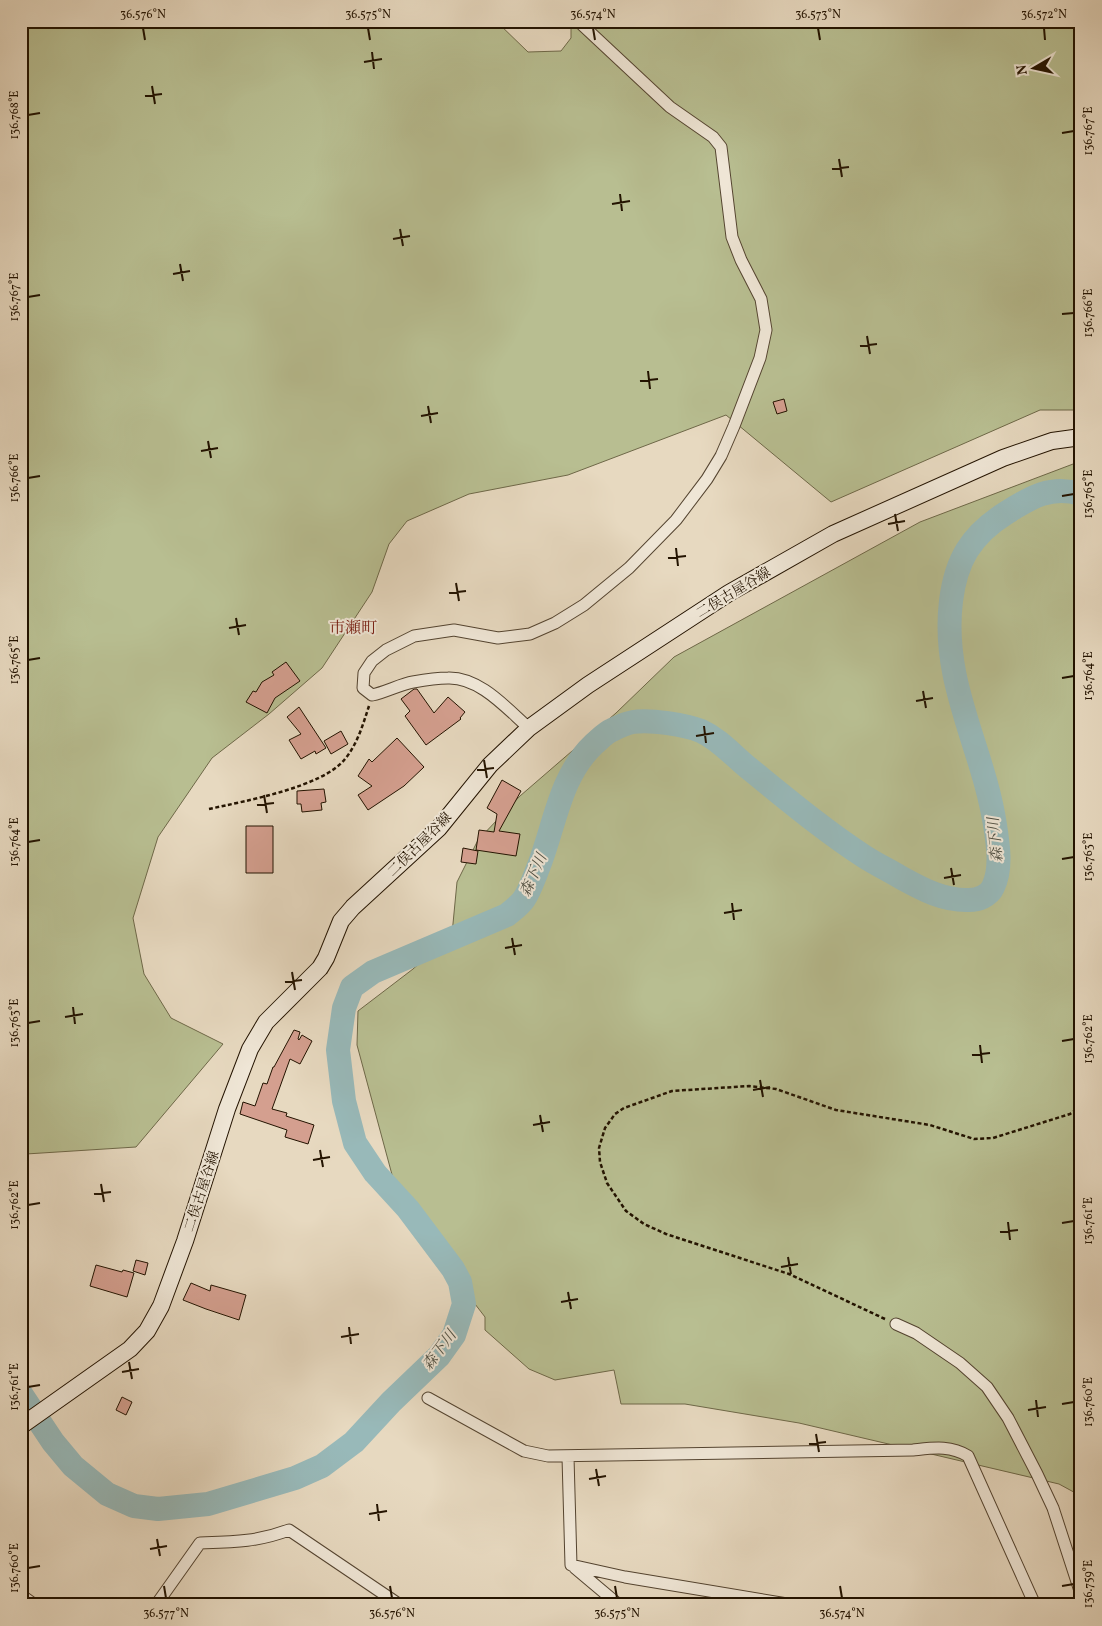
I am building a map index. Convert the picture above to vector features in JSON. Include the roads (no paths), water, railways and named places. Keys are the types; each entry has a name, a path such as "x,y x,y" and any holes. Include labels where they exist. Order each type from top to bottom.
{"main road":[{"name":"二俣古屋谷線","path":"21,1426 130,1349 147,1331 161,1306 185,1241 227,1109 250,1049 266,1022 320,968 341,921 353,907 439,828 490,765 529,728 588,685 729,593 833,534 1003,458 1052,441 1081,437"}],"street":[{"path":"529,728 478,686 458,679 448,678 411,682 390,691 372,695 363,688 364,673 372,661 386,650 414,636 454,630 498,638 530,634 555,623 584,605 629,568 676,520 707,480 721,456 760,358 766,330 761,299 741,260 732,237 720,147 713,137 670,107 578,21"},
{"path":"896,1324 916,1333 960,1363 987,1387 1008,1418 1053,1508 1081,1594"},
{"path":"428,1398 524,1451 548,1456 913,1450 942,1447 959,1450 968,1456 1035,1605"},
{"path":"568,1457 571,1565 619,1605"},
{"path":"156,1605 200,1543 232,1543 271,1537 289,1530 400,1605"},
{"path":"571,1565 625,1577 793,1605"},
{"path":"21,1595 35,1605"}],"waterway":[{"name":"森下川","path":"21,1394 53,1442 73,1466 107,1494 134,1506 158,1509 208,1504 295,1478 322,1466 354,1442 391,1402 439,1356 454,1335 464,1304 460,1282 453,1269 408,1209 375,1173 355,1143 344,1101 338,1050 344,1008 352,987 373,972 507,915 518,905 526,895 533,880 559,803 573,771 582,757 605,734 633,722 649,721 677,725 701,731 708,735 836,837 869,860 916,886 950,899 969,900 986,895 993,887 998,872 997,840 989,796 957,687 952,660 950,631 953,586 961,561 967,550 983,530 994,521 1024,502 1042,494 1060,491 1081,494"}],"district":[{"name":"市瀬町","path":"353,627"}]}
